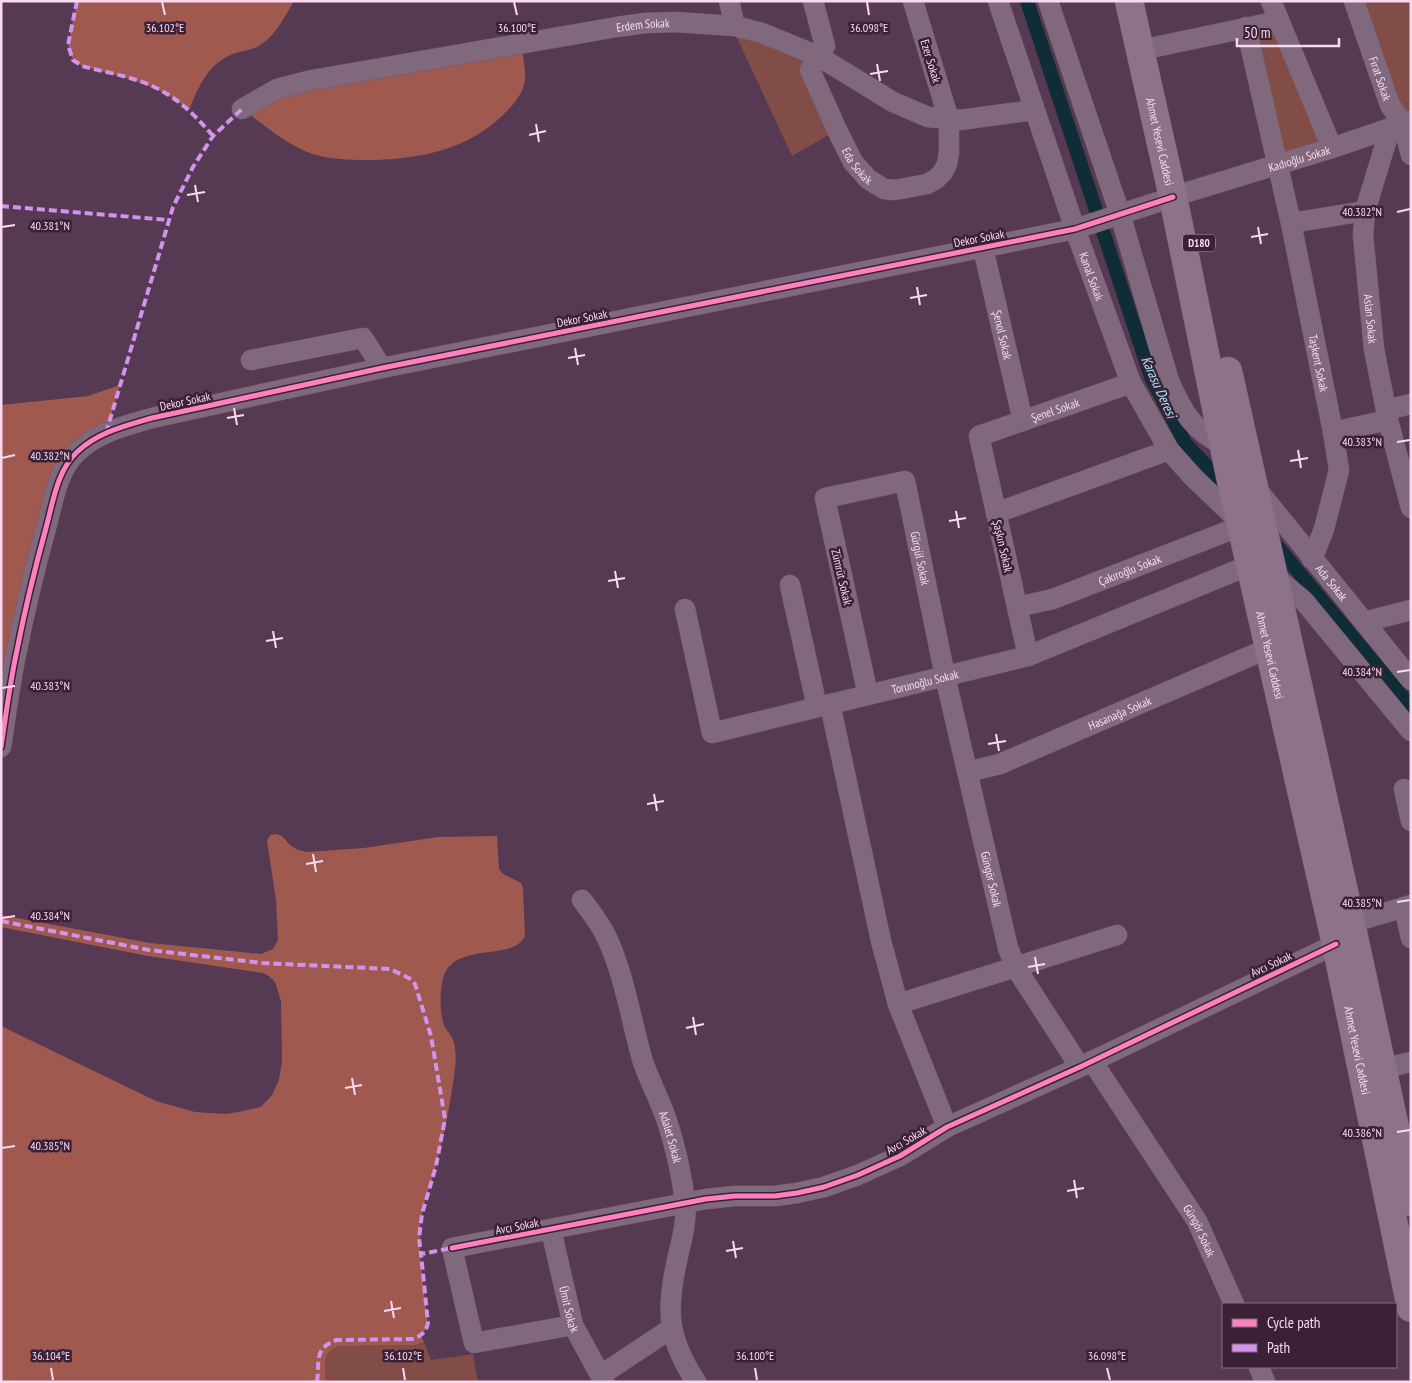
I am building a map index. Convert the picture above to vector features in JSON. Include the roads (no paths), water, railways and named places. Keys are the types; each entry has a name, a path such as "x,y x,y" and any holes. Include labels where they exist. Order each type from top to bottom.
{"highway":[{"name":"Ahmet Yesevi Caddesi","path":"1129,1 1180,194 1344,934 1411,1308"},
{"name":"Ahmet Yesevi Caddesi","path":"1145,1 1155,47 1224,445 1242,480 1241,524 1262,570 1269,648 1344,934 1382,1069 1411,1202"}],"street":[{"path":"729,1 735,26"},
{"path":"813,1 825,46 818,56"},
{"name":"Ezer Sokak","path":"913,1 949,120"},
{"name":"Kanal Sokak","path":"998,1 1075,229 1131,383 1169,450 1193,478 1241,524"},
{"path":"1048,1 1120,214 1163,363 1174,394 1185,414 1197,429 1214,441 1224,445"},
{"path":"1270,1 1332,148"},
{"name":"Fırat Sokak","path":"1354,1 1390,105 1401,125 1411,155"},
{"path":"1155,47 1279,21"},
{"name":"Erdem Sokak","path":"242,109 267,94 289,85 608,28 645,23 675,22 735,26 762,33 818,56 893,102 928,118 949,120 977,118 1034,110"},
{"name":"Taşkent Sokak","path":"1246,28 1291,223 1339,470 1324,528 1312,559"},
{"name":"Eda Sokak","path":"818,56 810,70 837,130 861,173 875,185 884,189 894,190 926,184 944,172 949,152 949,120"},
{"name":"Kadıoğlu Sokak","path":"1120,214 1401,125"},
{"name":"Aslan Sokak","path":"1401,125 1364,211 1363,235 1374,349 1387,415 1411,508"},
{"path":"1291,223 1364,211"},
{"name":"Dekor Sokak","path":"1,747 16,651 35,568 63,469 77,452 95,437 152,418 382,368 1075,229 1120,214"},
{"name":"Şenol Sokak","path":"983,248 1023,421"},
{"path":"251,360 363,338 382,368"},
{"name":"Şenel Sokak","path":"979,436 1131,383"},
{"path":"1333,432 1387,415 1411,404"},
{"name":"Şaşkın Sokak","path":"979,436 1028,656"},
{"path":"996,513 1169,450"},
{"name":"Ada Sokak","path":"1242,480 1312,559 1411,680"},
{"name":"Gürgül Sokak","path":"864,490 905,481 945,676"},
{"name":"Zümrüt Sokak","path":"864,490 824,498 868,695"},
{"name":"Çakıroğlu Sokak","path":"1017,607 1053,599 1241,524"},
{"path":"1262,570 1304,601 1411,731"},
{"name":"Torunoğlu Sokak","path":"685,609 712,733 1028,656 1262,570"},
{"path":"790,585 824,706 898,1004 947,1127"},
{"path":"1364,622 1411,610"},
{"name":"Hasanağa Sokak","path":"967,772 1000,764 1269,648"},
{"name":"Güngör Sokak","path":"945,676 1008,948 1016,968 1197,1221 1234,1303"},
{"path":"1404,789 1411,821"},
{"name":"Adalet Sokak","path":"582,900 600,924 607,939 644,1063 666,1118 677,1158 685,1204 683,1235 672,1283 670,1302 672,1328 678,1350 696,1382"},
{"path":"1408,906 1411,938"},
{"name":"Avcı Sokak","path":"573,1325 474,1343 452,1248 706,1199 735,1196 775,1196 797,1193 858,1175 900,1156 947,1127 1086,1064 1344,934 1408,906"},
{"path":"898,1004 1116,935"},
{"path":"1382,1069 1411,1062"},
{"name":"Ümit Sokak","path":"551,1230 573,1325 602,1378"},
{"path":"602,1378 672,1328"},
{"path":"1259,1368 1265,1382"}],"waterway":[{"name":"Karasu Deresi","path":"1027,1 1151,377 1185,443 1228,488"},
{"name":"Karasu Deresi","path":"1271,539 1411,707"}]}
